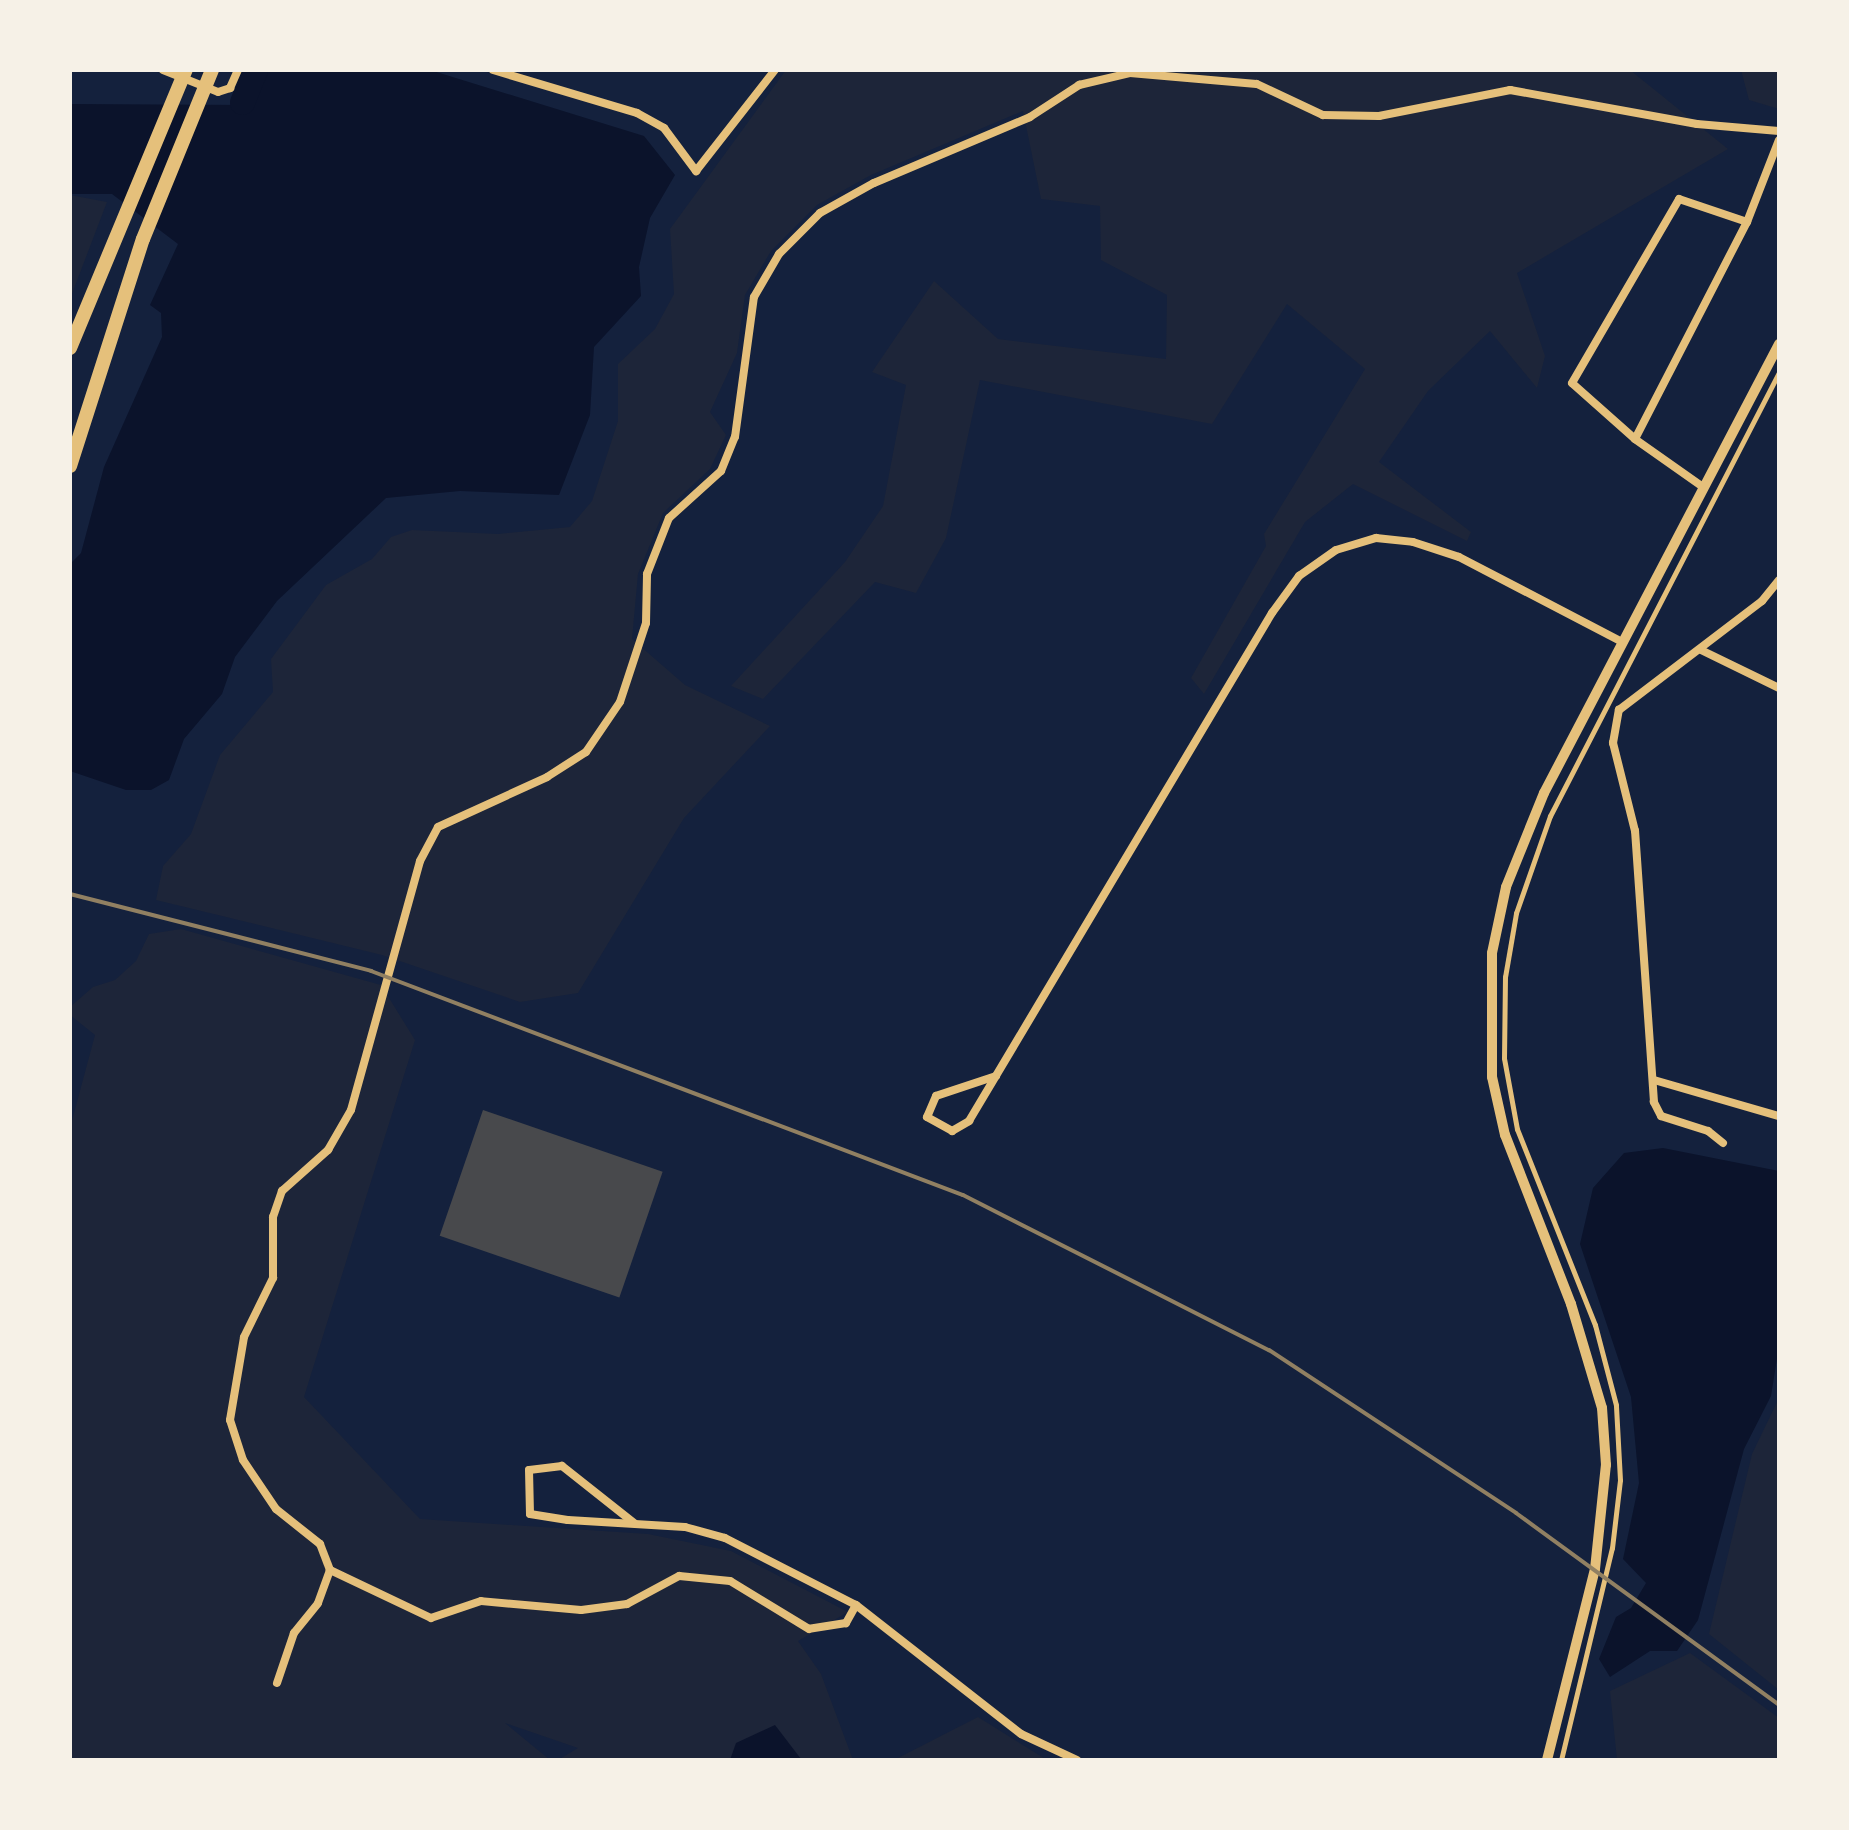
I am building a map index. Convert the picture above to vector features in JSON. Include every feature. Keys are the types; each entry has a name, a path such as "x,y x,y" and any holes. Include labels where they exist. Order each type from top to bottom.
{"highway":[{"path":"70,348 186,70"},
{"path":"70,466 143,238 210,73"}],"main road":[{"path":"1548,1760 1595,1568 1606,1465 1602,1408 1571,1304 1505,1135 1492,1078 1492,953 1522,841 1779,344"}],"street":[{"path":"163,70 218,92 230,88 238,70"},
{"path":"493,70 637,113 664,128 696,171 775,70"},
{"path":"277,1683 294,1633 318,1604 330,1570 320,1544 276,1509 254,1476 230,1420 244,1337 272,1278 272,1216 282,1191 328,1150 351,1110 400,945 420,861 438,827 586,752 620,702 646,622 648,574 669,518 721,471 735,437 754,297 779,254 820,214 874,183 1030,116 1079,85 1130,72 1257,84 1323,115 1380,116 1510,90 1697,124 1779,131"},
{"path":"1635,440 1747,222 1779,140"},
{"path":"1703,487 1635,440 1572,383 1679,199 1747,222"},
{"path":"1560,1760 1612,1548 1620,1480 1616,1404 1595,1325 1518,1129 1504,1058 1505,978 1516,913 1550,816 1779,372"},
{"path":"996,1076 936,1096 927,1118 952,1132 970,1121 1272,614 1299,576 1336,550 1376,538 1413,542 1459,557 1622,642"},
{"path":"1723,1143 1708,1130 1661,1116 1654,1080 1635,831 1613,742 1619,710 1701,650 1779,580"},
{"path":"1701,650 1779,688"},
{"path":"1654,1080 1779,1116"},
{"path":"634,1523 562,1466 529,1470 530,1514 634,1523 726,1538 856,1605 1020,1734 1077,1760"},
{"path":"330,1570 431,1618 481,1601 582,1610 627,1604 678,1576 730,1581 809,1629 846,1623 856,1605"}],"shaded area":[{"path":"265,70 430,70 644,136 675,175 650,218 639,267 641,296 594,347 590,415 559,495 460,491 386,498 277,601 235,657 222,694 184,739 169,780 151,790 126,790 70,771 70,564 81,553 104,467 162,337 161,313 150,305 178,244 112,194 70,194 70,104 248,105"},
{"path":"786,70 1630,70 1728,149 1517,273 1545,356 1537,388 1490,331 1428,391 1379,462 1471,532 1467,541 1353,484 1305,522 1204,694 1191,678 1266,546 1264,534 1365,369 1287,304 1212,424 980,380 946,538 916,593 875,582 763,699 731,686 845,562 883,506 906,385 872,372 934,281 998,339 1166,359 1167,295 1101,260 1100,206 1041,199 1023,111 871,175 817,205 771,251 745,295 737,353 710,412 726,435 710,469 663,513 638,574 632,639 685,685 770,726 684,818 578,993 520,1002 382,955 156,900 163,866 191,834 220,755 273,692 271,659 326,585 372,559 391,537 412,530 498,534 570,527 592,501 618,421 618,364 655,329 674,294 670,229"},
{"path":"1741,70 1779,70 1779,109 1749,100"},
{"path":"70,195 107,202 70,299"},
{"path":"181,929 381,985 415,1040 304,1397 420,1519 648,1534 731,1551 848,1612 798,1641 821,1674 853,1760 558,1760 578,1748 505,1723 550,1760 70,1760 70,1128 95,1035 70,1015 70,1007 93,987 115,980 136,961 149,934"},
{"path":"1663,1148 1779,1171 1779,1346 1771,1396 1744,1449 1698,1620 1677,1651 1650,1651 1610,1677 1599,1659 1616,1617 1631,1608 1646,1583 1623,1559 1639,1483 1631,1397 1580,1244 1593,1188 1624,1153"},
{"path":"1779,1398 1779,1690 1709,1634 1752,1454"},
{"path":"1690,1653 1779,1718 1779,1760 1617,1760 1610,1691"},
{"path":"978,1717 1047,1760 894,1760"},
{"path":"775,1725 801,1759 730,1760 736,1743"}],"building":[{"path":"483,1110 663,1172 619,1298 440,1236"}],"waterway":[{"path":"242,102 255,70"}],"railway":[{"path":"70,894 371,971 963,1195 1269,1350 1516,1513 1779,1705"}]}
